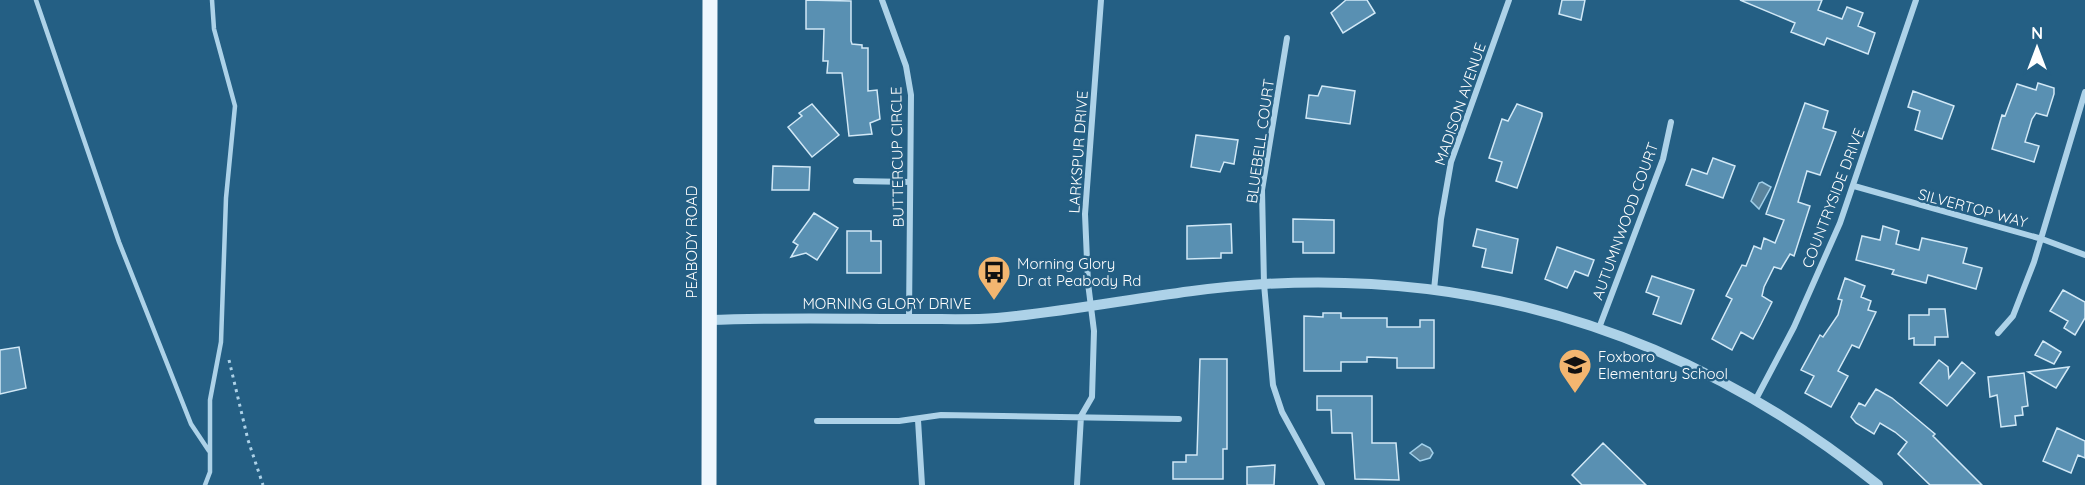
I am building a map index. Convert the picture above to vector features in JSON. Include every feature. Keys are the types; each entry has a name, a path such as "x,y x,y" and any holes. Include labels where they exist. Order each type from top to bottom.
{"main road":[{"name":"PEABODY ROAD","path":"709,485 710,0"}],"street":[{"name":"BUTTERCUP CIRCLE","path":"882,0 906,66 911,95 909,319"},
{"name":"LARKSPUR DRIVE","path":"1077,485 1081,416 1092,396 1094,331 1090,306 1085,213 1101,0"},
{"name":"MADISON AVENUE","path":"1434,290 1441,219 1451,162 1509,0"},
{"name":"COUNTRYSIDE DRIVE","path":"1756,399 1794,327 1854,186 1915,0"},
{"name":"BLUEBELL COURT","path":"1287,38 1263,190 1264,284 1273,385 1282,412 1322,485"},
{"path":"1998,333 2013,316 2042,239 2085,92"},
{"name":"AUTUMNWOOD COURT","path":"1599,328 1664,159 1671,122"},
{"path":"856,181 910,182"},
{"name":"SILVERTOP WAY","path":"1854,186 2042,239 2085,255"},
{"name":"MORNING GLORY DRIVE","path":"708,320 995,318 1264,284 1366,284 1472,294 1536,309 1599,328 1688,363 1756,399 1837,452 1878,485"},
{"path":"817,421 918,420 941,415 1179,419"},
{"path":"918,420 922,485"}],"lane":[{"path":"36,0 119,242 191,424 209,451"},
{"path":"205,485 210,472 211,390 221,342 226,198 234,106 214,29 212,0"}],"path":[{"path":"228,357 248,440 263,485"}],"water":[{"path":"1762,182 1771,187 1759,209 1751,201 1759,183"},
{"path":"1422,444 1430,448 1433,453 1430,458 1420,461 1410,453"}],"building":[{"path":"806,0 851,1 851,41 852,44 868,48 868,91 877,90 880,119 870,123 872,134 849,136 842,73 827,73 828,61 823,61 824,29 806,29"},
{"path":"1346,0 1367,0 1375,13 1343,33 1331,13"},
{"path":"1562,0 1585,0 1581,20 1559,14"},
{"path":"1740,0 1822,0 1818,10 1842,19 1847,7 1863,13 1858,26 1875,33 1868,54 1827,38 1824,45 1791,32 1795,23"},
{"path":"2038,83 2054,88 2054,94 2047,116 2036,113 2032,119 2025,142 2039,146 2034,162 1992,149 2002,115 2005,116 2017,84 2036,90"},
{"path":"1322,86 1355,91 1350,124 1306,118 1309,95 1318,96"},
{"path":"1913,91 1954,106 1942,139 1915,130 1920,111 1908,107"},
{"path":"1805,103 1828,111 1823,128 1836,132 1820,175 1807,171 1798,202 1810,206 1794,256 1790,254 1781,269 1774,267 1764,287 1762,296 1772,302 1753,339 1741,332 1732,350 1712,339 1732,299 1726,296 1742,265 1746,266 1754,246 1761,249 1764,238 1775,243 1784,220 1766,214"},
{"path":"812,104 839,135 812,157 788,127 802,116 799,113"},
{"path":"1517,104 1542,113 1542,116 1517,188 1496,181 1502,162 1489,158 1502,119 1508,121"},
{"path":"1196,135 1238,140 1234,164 1224,162 1220,172 1191,167"},
{"path":"1713,158 1735,166 1723,198 1686,185 1692,169 1707,174"},
{"path":"773,166 810,167 809,190 772,190"},
{"path":"814,213 838,228 817,260 806,253 791,257 798,245 793,242"},
{"path":"1293,219 1334,220 1334,253 1303,253 1303,242 1293,242"},
{"path":"1231,224 1232,253 1221,253 1221,258 1187,259 1187,226"},
{"path":"1883,226 1899,231 1896,244 1919,250 1922,238 1967,248 1963,263 1982,268 1976,289 1928,275 1926,283 1892,274 1894,270 1856,260 1862,236 1880,240"},
{"path":"1477,229 1518,239 1512,273 1482,267 1486,249 1473,246"},
{"path":"847,231 871,231 871,241 881,241 881,273 847,273"},
{"path":"1557,247 1594,260 1588,276 1575,271 1567,288 1545,279"},
{"path":"1652,276 1694,290 1681,324 1653,314 1659,297 1646,292"},
{"path":"1845,278 1865,286 1861,297 1871,301 1868,310 1876,312 1859,348 1852,345 1838,371 1848,376 1831,407 1805,393 1814,376 1801,370 1820,335 1823,337 1838,315 1842,300 1838,299"},
{"path":"2063,290 2085,302 2085,318 2075,335 2064,328 2068,321 2050,311"},
{"path":"1929,309 1945,309 1948,337 1935,337 1935,345 1914,345 1914,338 1909,339 1909,315 1929,315"},
{"path":"1323,313 1341,313 1341,318 1387,318 1387,327 1420,327 1420,320 1434,320 1434,368 1397,368 1397,358 1367,357 1367,362 1341,362 1341,371 1304,371 1304,316 1323,317"},
{"path":"2043,341 2061,352 2054,364 2035,355"},
{"path":"19,347 26,388 0,394 0,350"},
{"path":"1200,359 1227,359 1227,449 1223,449 1223,479 1173,479 1173,462 1186,462 1186,455 1197,455"},
{"path":"1939,360 1948,367 1949,378 1962,362 1975,373 1947,406 1920,383"},
{"path":"2069,367 2056,388 2028,372"},
{"path":"2024,373 2028,406 2022,407 2023,415 2015,416 2016,425 2001,427 1997,395 1990,397 1988,377"},
{"path":"1876,389 1892,398 1935,434 1933,436 1982,485 1930,485 1898,454 1907,442 1880,423 1874,434 1856,423 1851,417 1859,403 1865,406"},
{"path":"1317,396 1372,396 1372,443 1396,443 1399,480 1355,479 1352,433 1332,433 1331,410 1317,410"},
{"path":"2057,428 2085,441 2085,458 2078,455 2071,473 2043,461"},
{"path":"1603,443 1646,485 1582,485 1572,475"},
{"path":"1275,465 1274,485 1247,485 1247,467"}],"place":[{"name":"Morning Glory Dr at Peabody Rd","path":"994,301"},
{"name":"Foxboro Elementary School","path":"1575,394"}]}
